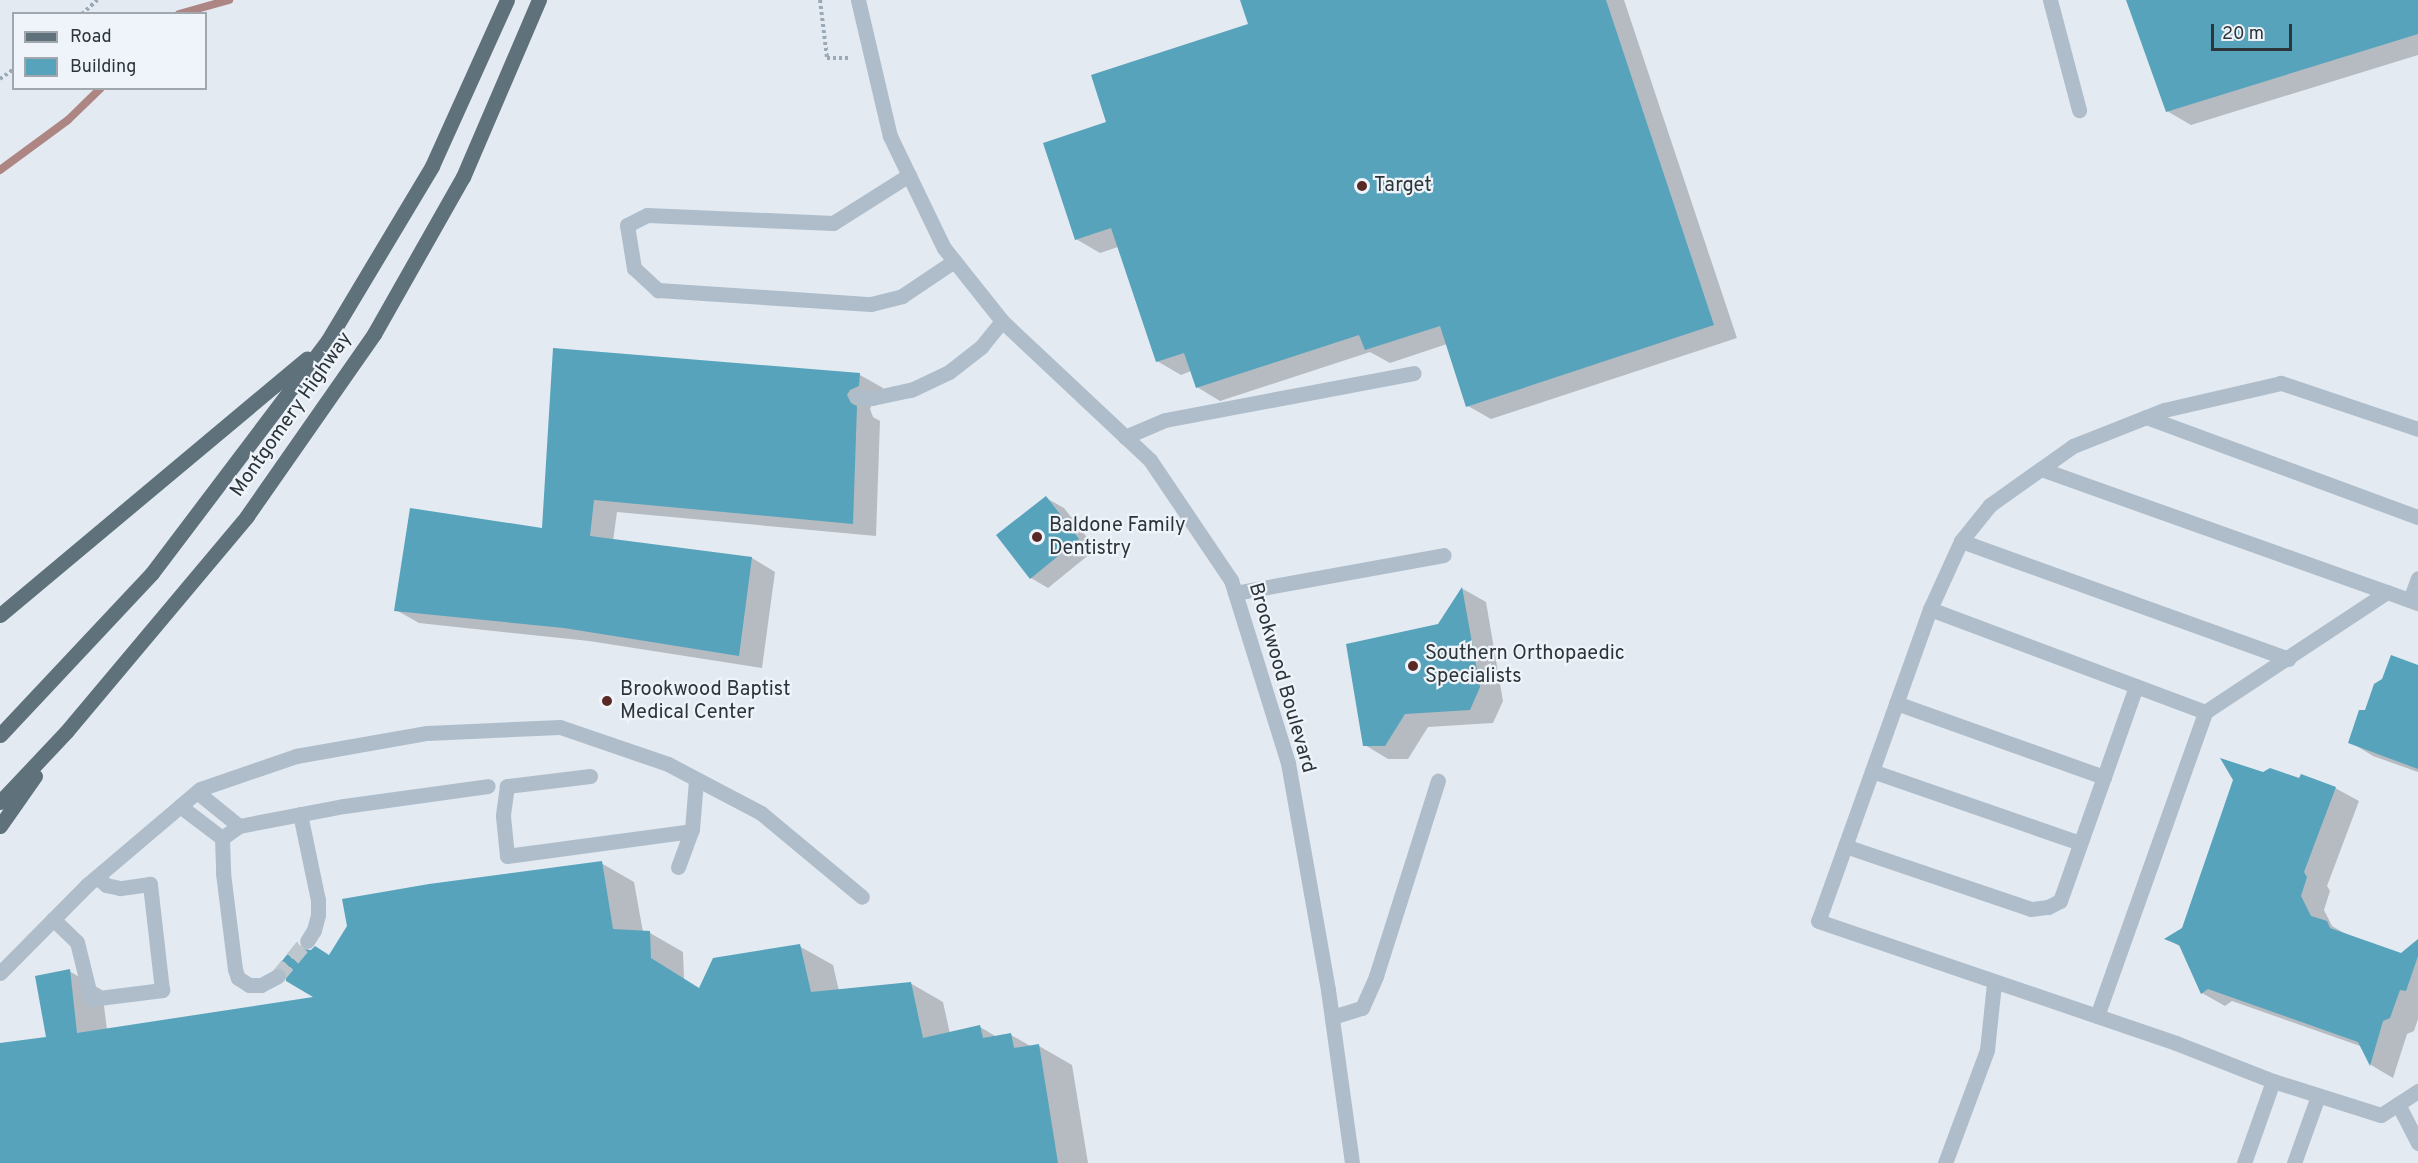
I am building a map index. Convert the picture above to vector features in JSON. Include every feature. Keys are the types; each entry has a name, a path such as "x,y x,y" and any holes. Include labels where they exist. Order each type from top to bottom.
{"main road":[{"name":"Montgomery Highway","path":"0,735 152,573 328,340 432,166 507,0"},
{"name":"Montgomery Highway","path":"0,802 66,732 247,516 374,334 463,177 539,0"},
{"path":"0,615 328,340"},
{"path":"0,825 66,732"}],"street":[{"name":"Brookwood Boulevard","path":"858,0 890,136 944,248 1002,321 1150,460 1231,580 1288,763 1332,1017 1352,1163"},
{"path":"2050,0 2079,110"},
{"path":"909,175 833,223 647,215 627,225 634,268 658,290 871,304 902,296 954,261"},
{"path":"857,396 872,398 911,390 949,372 981,347 1002,321"},
{"path":"1125,436 1165,420 1414,373"},
{"path":"2418,429 2282,383 2164,410 2073,446 1990,505 1961,541 1930,609 1818,921 1994,983 2176,1043 2273,1081 2381,1115 2418,1091"},
{"path":"2146,417 2418,517"},
{"path":"2041,469 2414,602 2418,578"},
{"path":"1961,541 2288,659"},
{"path":"1235,593 1444,555"},
{"path":"2097,1016 2205,712 2387,592"},
{"path":"1930,609 2205,712"},
{"path":"1845,846 2031,909 2048,907 2060,901 2136,686"},
{"path":"1896,703 2104,777"},
{"path":"0,973 97,877 197,792 296,756 427,733 560,727 668,764 761,813 862,897"},
{"path":"1872,771 2080,843"},
{"path":"590,776 507,786 503,816 507,856 691,831"},
{"path":"678,867 691,831 696,780"},
{"path":"1332,1017 1362,1008 1376,976 1438,781"},
{"path":"222,838 239,826 300,814 488,786"},
{"path":"197,792 239,826"},
{"path":"180,806 222,838"},
{"path":"300,814 318,900 318,915 314,930 307,941"},
{"path":"222,838 223,873 238,978 249,985 261,985 278,976"},
{"path":"53,919 78,942 92,999 162,990 150,884 120,888 106,885 97,877"},
{"path":"1945,1163 1987,1050 1994,983"},
{"path":"2244,1163 2273,1081"},
{"path":"2294,1163 2318,1096"},
{"path":"2398,1104 2418,1143"}],"path":[{"path":"84,12 97,0"},
{"path":"820,0 827,58 835,60"}],"building":[{"name":"Target","path":"1240,0 1606,0 1714,325 1466,407 1440,326 1365,350 1359,335 1196,388 1184,353 1156,362 1111,228 1075,240 1043,143 1106,122 1091,75 1248,24"},
{"path":"2126,0 2418,0 2418,34 2166,112"},
{"path":"553,348 860,373 859,386 850,390 847,395 851,403 857,406 853,524 594,500 590,536 752,557 739,656 564,628 394,611 410,508 542,528"},
{"name":"Baldone Family Dentistry","path":"1046,496 1079,539 1030,579 996,535"},
{"name":"Southern Orthopaedic Specialists","path":"1462,587 1480,687 1470,710 1405,714 1385,746 1363,746 1346,644 1438,624"},
{"path":"2391,655 2418,665 2418,769 2348,743 2359,710 2365,710 2374,684 2382,679"},
{"path":"2220,758 2263,772 2270,768 2299,778 2301,774 2336,787 2304,872 2307,877 2301,896 2311,916 2327,921 2330,928 2401,953 2418,939 2418,956 2406,991 2400,990 2390,1018 2383,1021 2370,1066 2358,1042 2208,989 2201,994 2179,945 2164,939 2182,928 2233,780"},
{"path":"602,861 613,929 650,931 651,958 699,988 713,958 800,944 811,992 911,982 923,1038 980,1025 983,1038 1011,1033 1014,1048 1039,1044 1058,1163 0,1163 0,1043 46,1037 35,976 70,969 77,1033 313,997 286,981 286,971 278,966 297,942 302,949 311,950 315,946 329,955 347,926 342,899 429,884"}],"waterway":[{"path":"186,12 229,0"},
{"path":"0,170 68,120 99,90"}],"tunnel":[{"path":"278,976 307,941"}],"place":[{"name":"Target","path":"1362,186"},
{"name":"Baldone Family Dentistry","path":"1037,537"},
{"name":"Southern Orthopaedic Specialists","path":"1413,666"},
{"name":"Brookwood Baptist Medical Center","path":"607,701"}]}
